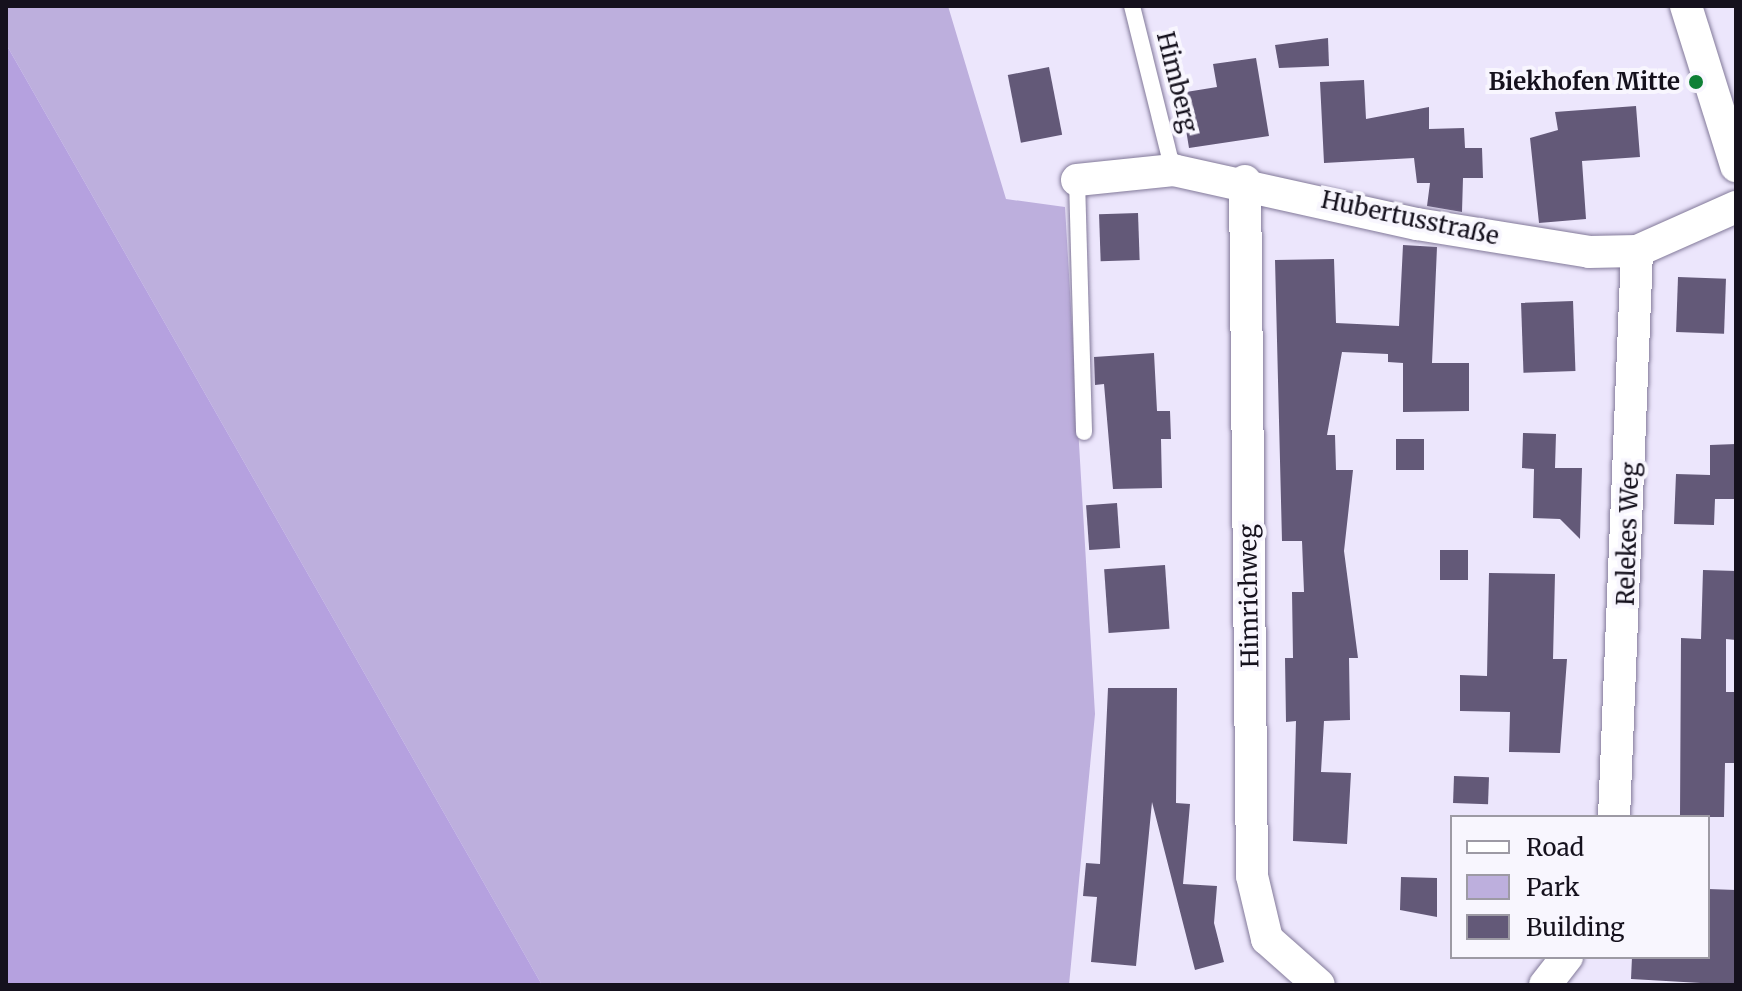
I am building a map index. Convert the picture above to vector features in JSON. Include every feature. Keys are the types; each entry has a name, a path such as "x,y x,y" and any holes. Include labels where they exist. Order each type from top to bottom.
{"street":[{"path":"1686,6 1736,166"},
{"name":"Hubertusstraße","path":"1077,180 1173,170 1245,181 1417,224 1589,252 1637,251 1736,207"},
{"name":"Himrichweg","path":"1245,181 1252,876 1267,939 1319,985"},
{"name":"Relekes Weg","path":"1614,815 1637,251"},
{"path":"1545,985 1565,959"}],"lane":[{"name":"Himberg","path":"1132,6 1173,170"},
{"path":"1077,180 1084,432"}],"green space":[{"path":"6,6 948,6 1006,199 1065,207 1095,714 1069,985 542,985 6,44"}],"shaded area":[{"path":"6,44 542,985 6,985"}],"building":[{"path":"1328,38 1329,66 1279,68 1275,45"},
{"path":"1256,58 1269,136 1189,148 1180,93 1217,87 1213,64"},
{"path":"1049,67 1062,135 1021,143 1008,75"},
{"path":"1364,80 1366,119 1429,107 1429,129 1464,128 1465,148 1482,148 1483,178 1463,178 1462,212 1427,206 1430,183 1417,183 1414,158 1324,163 1320,82"},
{"path":"1636,106 1640,157 1582,161 1586,219 1539,223 1530,138 1558,130 1555,112"},
{"path":"1138,213 1140,260 1101,261 1099,214"},
{"path":"1403,245 1437,247 1432,363 1469,363 1469,411 1403,412 1403,363 1388,362 1388,354 1342,352 1327,435 1335,435 1336,470 1353,470 1344,551 1358,658 1349,658 1350,720 1324,721 1321,772 1351,773 1347,844 1293,841 1296,721 1286,722 1285,658 1293,658 1292,592 1304,592 1302,541 1282,541 1275,260 1334,259 1336,323 1399,326"},
{"path":"1678,277 1726,279 1724,334 1676,332"},
{"path":"1573,301 1575,371 1523,373 1521,303"},
{"path":"1154,353 1157,411 1170,411 1171,439 1161,439 1162,488 1113,489 1104,384 1095,385 1094,357"},
{"path":"1523,433 1556,434 1555,468 1582,468 1580,539 1560,519 1533,518 1534,469 1522,468"},
{"path":"1396,439 1424,439 1424,470 1396,470"},
{"path":"1736,444 1736,499 1715,499 1714,525 1674,524 1676,474 1710,475 1710,445"},
{"path":"1117,503 1120,548 1089,550 1086,505"},
{"path":"1440,550 1468,550 1468,580 1440,580"},
{"path":"1165,565 1169,629 1109,633 1104,569"},
{"path":"1703,570 1736,571 1736,640 1726,639 1726,692 1736,692 1736,763 1725,763 1724,817 1680,815 1681,638 1701,639"},
{"path":"1489,573 1555,574 1553,659 1567,659 1560,753 1509,752 1510,712 1460,711 1460,675 1487,676"},
{"path":"1108,688 1177,688 1176,803 1190,804 1183,884 1217,886 1214,923 1224,962 1195,970 1152,802 1136,966 1091,962 1097,897 1083,896 1086,863 1100,864"},
{"path":"1454,776 1489,777 1488,804 1453,803"},
{"path":"1401,877 1437,878 1437,917 1400,910"},
{"path":"1710,889 1736,890 1736,985 1631,979 1632,959 1710,959"}],"place":[{"name":"Biekhofen Mitte","path":"1696,82"}]}
